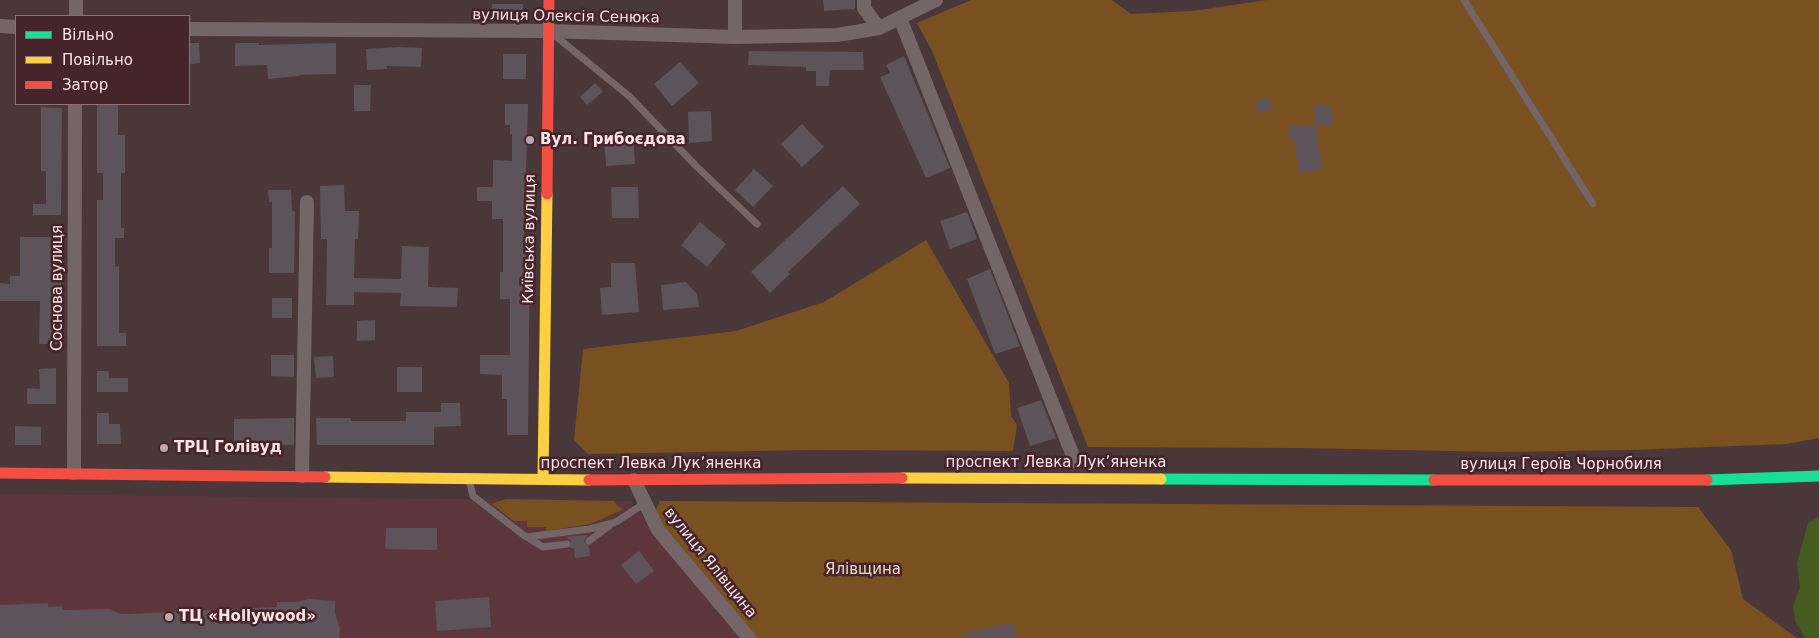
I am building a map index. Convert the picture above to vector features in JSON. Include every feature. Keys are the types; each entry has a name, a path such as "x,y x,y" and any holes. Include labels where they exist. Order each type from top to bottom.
{"main road":[{"name":"Київська вулиця","path":"543,479 549,0"},
{"name":"проспект Левка Лукʼяненка","path":"0,473 640,480 866,478 1302,479"},
{"name":"вулиця Героїв Чорнобиля","path":"1302,479 1694,481 1819,476"}],"street":[{"path":"76,0 76,15"},
{"path":"735,0 735,37"},
{"path":"864,0 864,8 879,28"},
{"name":"вулиця Олексія Сенюка","path":"190,29 548,31 735,37 837,35 879,28 936,0"},
{"path":"900,18 1075,461"},
{"path":"0,26 15,27"},
{"name":"Соснова вулиця","path":"74,473 75,105"},
{"path":"302,476 307,202"},
{"name":"вулиця Ялівщина","path":"640,480 642,500 658,530 749,638"}],"lane":[{"path":"1464,0 1593,204"},
{"path":"548,31 569,46 628,96 696,166 757,224"},
{"path":"469,479 474,496 526,537 544,547 567,544"},
{"path":"589,541 639,507 642,500"},
{"path":"526,537 590,529 616,522"}],"shaded area":[{"path":"0,494 630,501 740,638 0,638"},
{"path":"1819,517 1819,638 1805,638 1795,621 1793,606 1800,587 1797,563 1808,523"}],"green space":[{"path":"971,0 1112,0 1131,14 1192,11 1267,0 1819,0 1819,438 1787,444 1630,450 1498,452 1300,448 1088,447 932,51 917,23"},
{"path":"926,240 1009,383 1011,416 1017,425 1013,451 812,450 588,454 574,440 583,349 736,331 824,302"},
{"path":"506,499 614,501 618,507 623,508 590,524 546,531 546,527 527,527 527,521 514,521 492,504"},
{"name":"Ялівщина","path":"660,501 1698,507 1731,550 1743,599 1797,638 755,638 755,635 724,604 653,516"}],"building":[{"path":"823,0 855,0 855,9 824,11"},
{"path":"492,4 523,4 523,17 492,17"},
{"path":"190,43 199,43 200,63 190,64"},
{"path":"235,43 259,43 259,45 336,43 336,74 299,75 268,79 267,65 235,66"},
{"path":"422,48 421,67 387,66 387,69 367,70 366,49"},
{"path":"749,51 863,52 864,70 830,70 829,86 816,86 816,71 806,71 806,67 748,65"},
{"path":"503,54 526,54 526,79 503,79"},
{"path":"904,56 950,168 926,178 880,77 890,73 886,65"},
{"path":"680,62 699,83 672,106 654,84"},
{"path":"595,83 603,92 587,105 580,97"},
{"path":"354,85 371,85 370,111 354,111"},
{"path":"1268,97 1272,109 1259,113 1255,101"},
{"path":"505,104 528,104 524,238 530,238 528,435 507,435 507,399 502,399 502,375 480,374 480,355 510,355 510,299 500,299 500,272 503,272 503,219 492,219 492,201 477,201 477,187 493,187 493,160 512,161 512,134 510,134 510,125 505,125"},
{"path":"97,105 118,105 118,135 125,135 125,173 121,173 121,228 124,228 124,238 115,238 115,267 119,266 119,333 126,333 126,346 97,346 97,200 103,200 103,173 97,173"},
{"path":"1313,106 1331,106 1333,125 1316,125"},
{"path":"41,107 62,108 61,215 33,215 33,204 46,204 46,171 41,171"},
{"path":"711,111 712,141 689,143 688,112"},
{"path":"802,124 824,147 802,167 781,144"},
{"path":"1316,126 1322,169 1299,173 1294,141 1289,138 1288,127"},
{"path":"633,137 635,164 606,166 604,139"},
{"path":"754,169 773,186 753,207 735,190"},
{"path":"344,185 345,211 359,211 358,239 355,239 354,278 401,279 402,246 429,247 428,287 458,288 457,307 400,306 401,293 354,292 354,305 326,305 327,239 321,239 320,186"},
{"path":"843,186 860,204 788,272 790,274 770,293 751,272"},
{"path":"611,187 638,187 639,218 612,218"},
{"path":"268,190 291,190 292,211 295,211 294,273 269,273 269,248 272,248 272,202 269,202"},
{"path":"967,212 977,239 950,249 940,221"},
{"path":"700,222 726,244 707,267 681,245"},
{"path":"20,237 61,237 61,344 39,344 40,301 0,301 0,283 10,284 10,276 20,276"},
{"path":"611,263 635,263 639,312 602,315 600,288 611,287"},
{"path":"990,269 1020,346 995,354 967,279"},
{"path":"686,282 697,294 699,307 663,310 661,285"},
{"path":"272,298 292,298 292,318 272,318"},
{"path":"375,320 375,340 357,341 357,321"},
{"path":"271,355 294,355 294,377 271,376"},
{"path":"333,356 334,377 316,378 314,357"},
{"path":"397,367 422,367 422,392 397,392"},
{"path":"56,368 56,404 27,404 27,388 40,389 39,369"},
{"path":"97,371 109,371 109,378 128,378 128,392 97,392"},
{"path":"1041,400 1056,438 1030,446 1017,408"},
{"path":"441,403 460,403 461,426 434,427 434,445 317,445 316,418 351,418 351,421 406,421 406,412 441,412"},
{"path":"97,413 109,413 109,424 120,424 121,444 97,444"},
{"path":"294,418 294,445 234,444 234,419"},
{"path":"15,426 41,427 41,445 15,445"},
{"path":"386,528 437,528 437,550 385,549"},
{"path":"588,535 584,541 589,546 590,556 575,558 574,548 570,548 571,541 566,537"},
{"path":"639,551 654,571 636,584 621,565"},
{"path":"489,597 491,627 437,631 435,601"},
{"name":"ТЦ «Hollywood»","path":"309,599 335,601 335,613 340,629 339,638 0,638 0,605 48,603 48,607 62,606 63,610 110,609 120,614 129,614 277,607 277,602 296,602"},
{"path":"1013,623 1017,638 964,638 963,633"}],"traffic: fast":[{"path":"1707,480 1819,476"},
{"path":"1161,479 1434,480"}],"traffic: slow":[{"path":"543,479 547,194"},
{"path":"325,477 589,480"},
{"path":"902,478 1161,479"}],"traffic: jam":[{"path":"547,194 549,0"},
{"path":"0,473 325,477"},
{"path":"589,480 902,478"},
{"path":"1434,480 1707,480"}],"place":[{"name":"Вул. Грибоєдова","path":"530,140"},
{"name":"ТРЦ Голівуд","path":"164,448"},
{"name":"ТЦ «Hollywood»","path":"169,617"}]}
